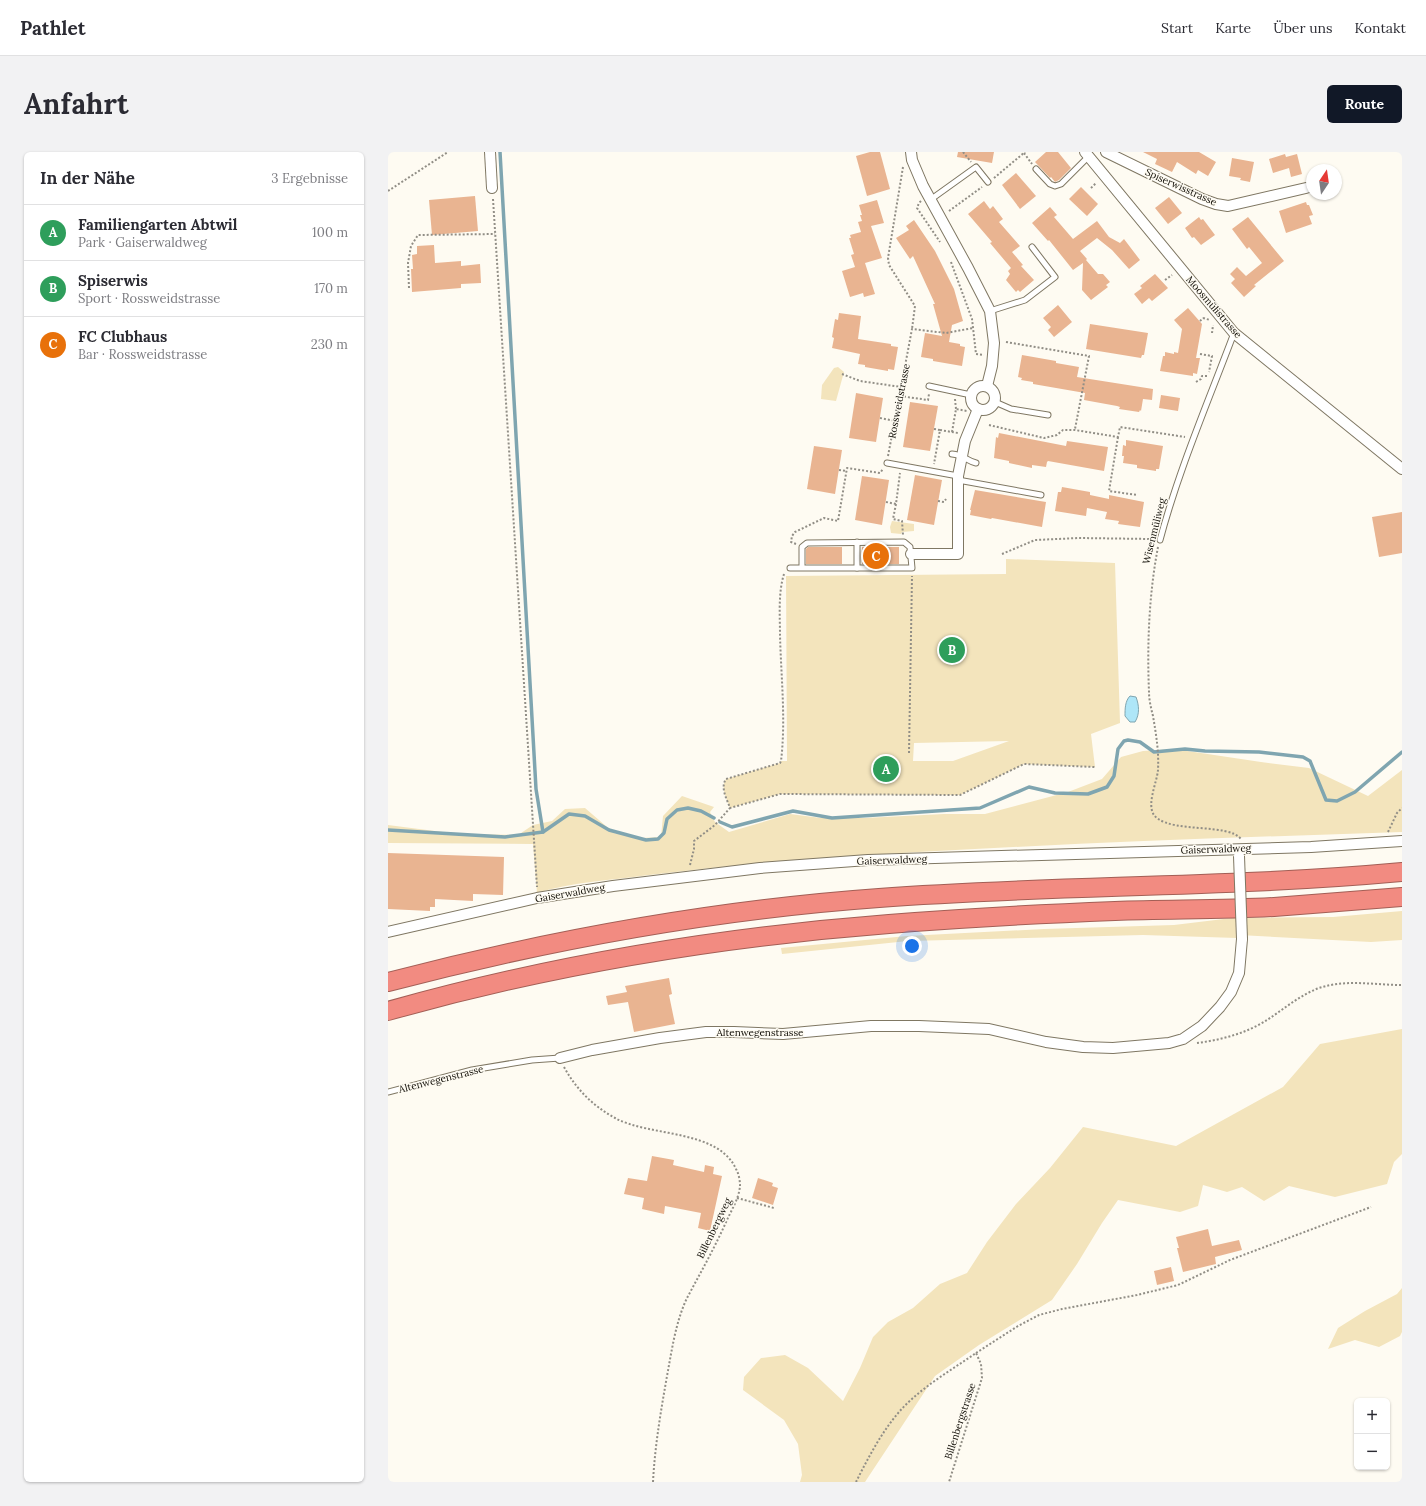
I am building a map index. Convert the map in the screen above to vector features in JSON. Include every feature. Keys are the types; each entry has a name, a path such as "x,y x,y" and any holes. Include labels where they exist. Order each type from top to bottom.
{"highway":[{"path":"388,982 500,954 569,940 691,919 807,904 960,893 1220,883 1402,872"},
{"path":"388,1011 464,991 585,965 676,948 767,936 956,919 1112,911 1273,907 1402,897"}],"street":[{"path":"490,152 492,188"},
{"path":"911,152 914,167 990,311 994,343 992,366 987,386"},
{"name":"Spiserwisstrasse","path":"1106,152 1170,184 1216,204 1228,206 1306,188"},
{"name":"Moosmülistrasse","path":"1087,154 1234,333 1402,470"},
{"path":"979,386 987,386 991,388 995,394 995,402 993,406 986,410 978,411 972,403 972,395 979,386"},
{"path":"911,554 958,554 957,455 978,411"},
{"name":"Gaiserwaldweg","path":"388,932 538,898 613,886 760,868 868,860 1240,851 1402,841"},
{"name":"Altenwegenstrasse","path":"560,1058 592,1050 660,1038 706,1032 784,1034 871,1026 919,1026 990,1030 1046,1042 1096,1048 1150,1045 1169,1043 1183,1039 1202,1026 1220,1007 1231,992 1238,973 1242,939 1240,851"}],"lane":[{"path":"1036,169 1050,184 1055,186 1061,184 1087,154"},
{"path":"930,199 976,167 988,182"},
{"path":"990,311 1025,300 1055,278 1032,247"},
{"name":"Wisenmüliweg","path":"1160,540 1169,506 1192,438 1234,333"},
{"path":"929,386 972,395"},
{"path":"995,402 1011,409 1048,415"},
{"path":"957,455 976,463"},
{"path":"887,463 933,471 958,478 1041,495"},
{"path":"857,542 857,568"},
{"path":"790,568 802,568 857,568 912,568 910,547 904,542 807,543 802,547 802,568"},
{"name":"Altenwegenstrasse","path":"388,1092 472,1070 532,1060 560,1058"}],"path":[{"path":"388,191 448,152"},
{"name":"Rossweidstrasse","path":"887,463 915,306 889,265 888,258 904,161 911,152"},
{"path":"963,152 976,167"},
{"path":"940,218 1024,153 1032,164"},
{"path":"492,188 538,898"},
{"path":"930,199 919,203 917,208 943,246"},
{"path":"409,288 408,263 411,246 418,234 495,234"},
{"path":"948,257 962,289 972,319 976,354 993,356"},
{"path":"1203,318 1213,323 1212,333"},
{"path":"912,329 946,333 973,328"},
{"path":"1006,342 1089,356 1075,430"},
{"path":"1196,382 1201,380 1202,376 1209,377 1212,356 1200,354"},
{"path":"842,374 860,382 901,387"},
{"path":"900,396 928,400 929,393"},
{"path":"952,432 956,409 978,411"},
{"path":"880,418 895,421"},
{"path":"989,425 1044,438 1057,435 1063,430 1075,430 1118,436"},
{"path":"1137,495 1109,490 1120,427 1192,438"},
{"path":"934,429 967,435"},
{"path":"933,471 940,430"},
{"path":"795,532 824,518 838,520 847,468 880,473 887,463"},
{"path":"901,466 893,519 902,521 902,532"},
{"path":"839,470 847,471"},
{"path":"886,502 896,504"},
{"path":"1002,554 1035,540 1079,538 1160,540"},
{"name":"Wisenmüliweg","path":"1160,540 1154,570 1150,610 1149,693 1159,758 1151,809 1156,818 1173,824 1228,832 1237,835 1241,839 1240,851"},
{"path":"730,808 723,789 726,779 780,763 781,761 784,739 780,622 781,590 784,575 790,568"},
{"path":"909,753 912,568"},
{"path":"688,877 687,872 694,849 694,841 715,825 730,808 780,794 960,794 1024,764 1095,766"},
{"path":"1386,842 1386,837 1397,813 1402,808"},
{"path":"1183,1039 1197,1043 1211,1041 1254,1028 1309,993 1329,986 1350,983 1402,985"},
{"name":"Billenbergweg","path":"560,1058 569,1076 593,1104 616,1118 636,1126 684,1136 722,1150 733,1161 738,1174 740,1185 738,1198 684,1305 676,1331 654,1454 653,1482"},
{"path":"738,1198 774,1208"},
{"path":"856,1482 881,1436 899,1412 918,1393 1018,1326 1039,1315 1062,1309 1137,1295 1178,1284 1230,1260 1371,1207"},
{"name":"Billenbergstrasse","path":"949,1482 982,1378 981,1364 976,1353"}],"shaded area":[{"path":"838,367 844,372 836,401 821,399 822,385 834,368"},
{"path":"892,521 914,524 914,531 902,532 901,534 891,533 890,527"},
{"path":"1006,559 1115,563 1120,723 1091,734 1095,767 1024,764 960,795 780,794 730,808 724,790 724,782 726,779 780,763 781,761 787,761 786,576 1006,574","holes":["1009,741 953,761 913,761 914,743"]},
{"path":"1174,749 1309,768 1368,796 1402,770 1402,832 1048,845 812,859 719,867 593,882 564,886 537,893 533,844 388,843 388,825 458,834 518,835 533,825 552,821 565,809 585,808 614,833 641,838 661,837 663,816 682,796 714,807 710,812 715,822 729,832 790,814 821,818 865,818 944,814 985,814 1068,792 1102,779 1121,757 1143,751"},
{"path":"1402,911 1402,940 1371,942 1239,935 1237,938 1143,935 908,941 782,954 781,948 907,936 1044,929 1174,925 1232,918 1333,917"},
{"path":"1402,1029 1402,1154 1394,1162 1387,1184 1335,1197 1289,1186 1264,1201 1242,1187 1227,1192 1203,1185 1198,1206 1180,1212 1118,1200 1052,1300 979,1345 935,1376 865,1482 800,1482 802,1475 798,1444 784,1420 743,1390 744,1377 761,1358 785,1355 808,1368 843,1401 860,1368 873,1337 888,1322 913,1308 940,1284 967,1273 987,1242 1016,1204 1050,1168 1083,1127 1176,1146 1283,1087 1320,1044"},
{"path":"1402,1288 1402,1332 1400,1336 1379,1347 1355,1340 1328,1349 1338,1328 1365,1311 1397,1294"}],"water":[{"path":"1130,696 1136,697 1138,703 1138,713 1135,722 1130,722 1125,716 1126,703"}],"building":[{"path":"870,152 880,152 890,189 867,196 856,156"},
{"path":"958,152 994,152 992,163 957,157"},
{"path":"1046,152 1058,152 1071,168 1055,182 1035,162"},
{"path":"1143,152 1199,152 1216,162 1208,176 1198,170 1196,174 1177,162 1172,172 1155,164 1157,159"},
{"path":"1285,154 1286,157 1297,154 1302,174 1291,177 1289,168 1273,173 1269,159"},
{"path":"1232,158 1254,162 1250,182 1240,180 1241,178 1229,176"},
{"path":"1016,173 1036,196 1020,209 1002,185"},
{"path":"1081,187 1098,204 1087,216 1069,199"},
{"path":"475,196 478,231 432,235 429,200"},
{"path":"1169,197 1182,213 1168,224 1155,208"},
{"path":"877,200 884,223 871,226 882,258 865,263 875,294 864,297 863,293 850,297 842,271 855,267 851,255 854,254 849,238 851,238 850,235 861,232 858,222 862,221 860,215 862,215 859,205"},
{"path":"984,201 990,209 993,206 1003,219 999,222 1020,246 1012,252 1023,265 1021,266 1034,280 1020,292 1018,290 1016,292 1006,280 1010,274 1008,271 1011,268 990,243 992,242 968,214"},
{"path":"1306,202 1307,205 1309,205 1313,215 1309,216 1312,224 1286,233 1279,211"},
{"path":"1050,207 1057,215 1054,217 1073,239 1097,221 1109,237 1120,243 1124,239 1140,260 1129,269 1112,250 1097,238 1080,251 1098,274 1103,274 1110,282 1106,285 1108,287 1091,300 1082,290 1083,263 1073,270 1049,240 1048,241 1032,223"},
{"path":"1199,217 1201,220 1203,219 1215,235 1201,245 1194,237 1192,238 1185,228"},
{"path":"1248,217 1284,261 1254,285 1256,286 1244,297 1231,283 1235,279 1230,274 1237,267 1246,276 1262,263 1249,247 1247,249 1232,229"},
{"path":"914,220 935,251 954,289 963,321 952,325 949,342 960,344 960,346 965,347 962,366 933,361 933,359 921,357 925,333 942,336 933,304 935,304 913,256 910,259 896,238 909,230 906,226"},
{"path":"434,245 435,263 461,261 461,266 480,264 481,283 461,284 461,288 412,292 412,255 417,254 417,246"},
{"path":"1155,274 1168,288 1152,301 1149,298 1142,304 1134,294 1142,288 1140,286"},
{"path":"1058,305 1072,322 1054,337 1048,330 1051,327 1043,318"},
{"path":"1188,308 1202,324 1196,358 1200,358 1197,374 1193,373 1193,376 1160,371 1165,352 1174,354 1174,352 1178,353 1182,329 1174,320"},
{"path":"839,313 861,316 858,339 891,344 891,346 898,347 894,370 888,369 888,371 865,367 865,365 858,364 860,354 832,348 835,319 838,320"},
{"path":"1090,324 1148,333 1144,355 1142,355 1141,358 1086,349"},
{"path":"1022,355 1079,367 1077,377 1153,389 1152,400 1143,399 1141,411 1140,410 1139,412 1119,409 1120,407 1117,406 1084,400 1085,393 1033,384 1033,382 1021,380 1022,378 1018,377"},
{"path":"856,393 883,398 876,442 849,438"},
{"path":"1161,395 1180,398 1178,411 1159,408"},
{"path":"910,402 938,406 930,451 903,447"},
{"path":"999,433 1066,446 1067,441 1108,447 1104,471 1048,461 1046,467 1032,465 1032,468 994,458 996,437 998,438"},
{"path":"1126,440 1163,446 1159,469 1156,469 1156,471 1137,468 1137,465 1123,463 1123,445 1126,446"},
{"path":"814,446 842,450 835,494 807,489"},
{"path":"915,475 942,480 934,525 907,520"},
{"path":"862,476 889,480 882,525 855,520"},
{"path":"1062,487 1090,492 1090,495 1109,499 1109,495 1144,502 1140,527 1118,524 1119,521 1105,519 1107,512 1087,508 1086,516 1055,511 1058,492 1061,492"},
{"path":"975,490 1046,502 1042,527 970,515"},
{"path":"1402,512 1402,553 1379,557 1372,517"},
{"path":"808,547 842,547 842,564 806,564 806,549"},
{"path":"862,547 899,547 899,564 862,564"},
{"path":"388,853 504,857 503,895 473,894 473,901 435,899 435,907 430,907 430,911 388,909"},
{"path":"669,978 672,994 669,995 675,1024 634,1032 628,1002 608,1005 606,996 627,992 625,986"},
{"path":"652,1156 674,1160 673,1165 704,1172 705,1165 714,1167 713,1174 722,1176 710,1231 698,1228 701,1213 665,1206 664,1214 642,1209 644,1198 624,1194 628,1178 647,1181"},
{"path":"758,1178 773,1183 772,1186 778,1188 773,1205 752,1198"},
{"path":"1208,1229 1212,1246 1239,1240 1242,1250 1215,1257 1216,1264 1183,1272 1176,1237"},
{"path":"1171,1267 1174,1281 1157,1285 1154,1271"}],"waterway":[{"path":"500,152 536,789 543,832"},
{"path":"720,822 732,827 793,811 832,818 980,808 1029,787 1055,793 1088,794 1107,787 1114,776 1118,749 1124,741 1128,740 1140,742 1154,752 1185,749 1259,752 1303,757 1310,761 1326,800 1337,801 1355,792 1402,752"},
{"path":"388,830 505,837 543,832 569,814 585,816 609,830 646,840 658,839 664,833 667,819 677,810 688,808 701,811 714,818"}],"place":[{"name":"FC Clubhaus","path":"876,556"},
{"name":"Spiserwis","path":"952,650"},
{"name":"Familiengarten Abtwil","path":"886,769"}]}
